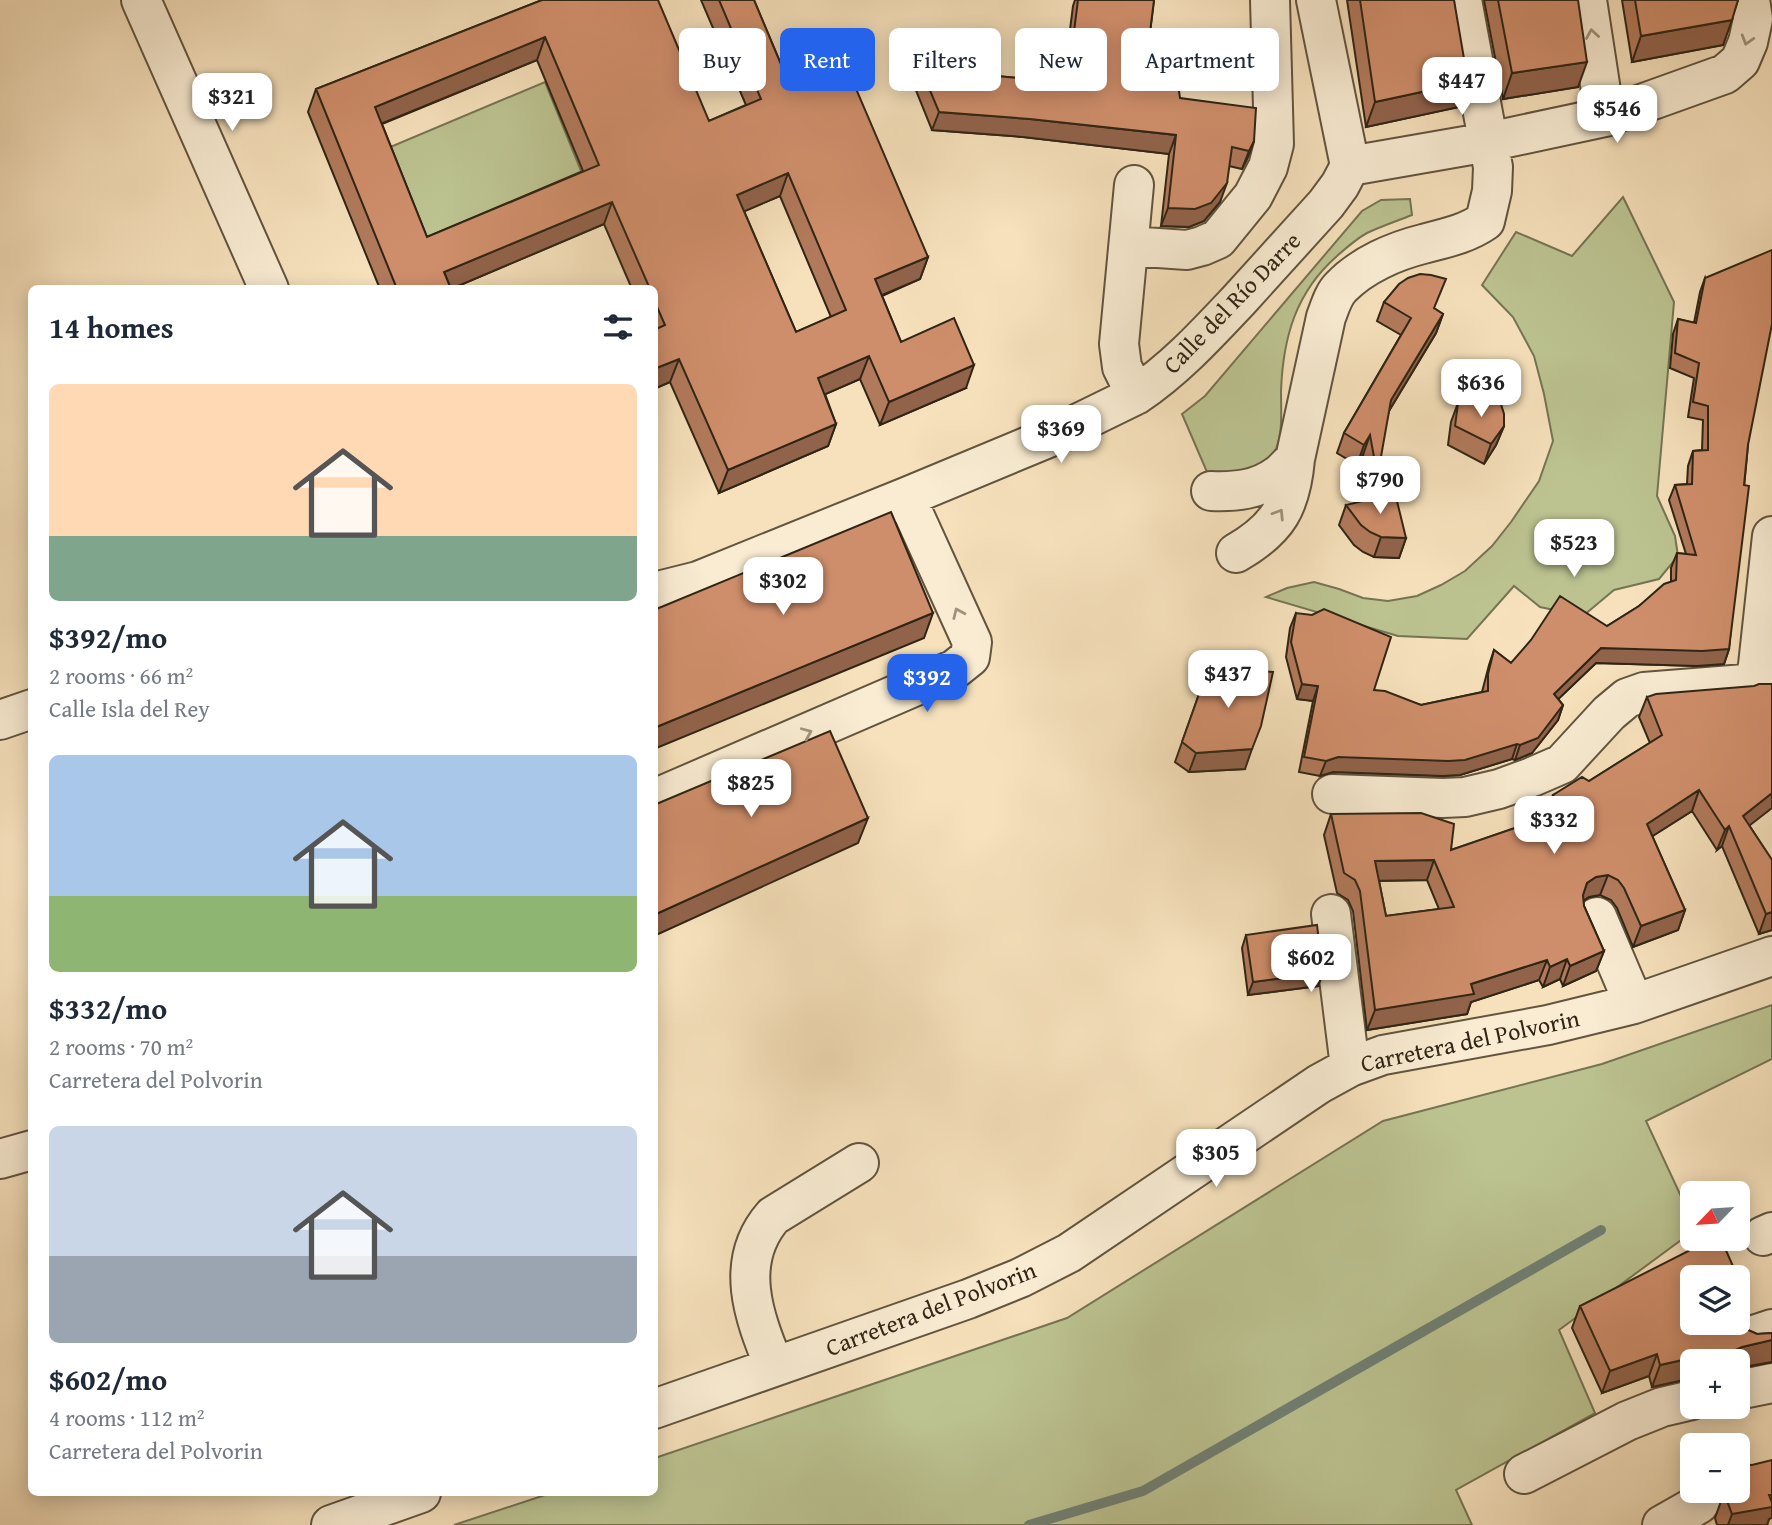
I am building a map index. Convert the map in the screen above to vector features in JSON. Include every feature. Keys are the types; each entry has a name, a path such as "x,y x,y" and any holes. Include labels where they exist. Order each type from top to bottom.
{"street":[{"path":"141,0 267,285"},
{"path":"1129,246 1187,250 1202,246 1218,239 1253,196 1268,167 1274,144 1270,0"},
{"path":"1316,0 1350,166 1488,142 1605,117 1725,74 1740,61 1748,42 1753,19 1750,0"},
{"path":"1236,553 1256,541 1273,525 1286,505 1326,317 1341,287 1360,272 1403,249 1473,230 1485,220 1492,191 1493,167 1462,0"},
{"path":"1587,0 1605,117"},
{"name":"Calle del Río Darre","path":"658,591 698,581 906,497 1048,438 1136,395 1149,387 1208,333 1326,204 1350,166"},
{"path":"1134,185 1119,344 1122,367 1136,395"},
{"path":"1211,491 1235,492 1258,486 1279,475 1294,458"},
{"path":"658,797 955,669 970,657 972,642 906,497"},
{"path":"1332,794 1443,798 1465,797 1499,789 1562,764 1609,713 1627,698 1644,692 1745,684 1756,676 1772,536"},
{"path":"0,720 28,710"},
{"path":"1331,914 1350,1067"},
{"path":"1597,917 1634,1004"},
{"name":"Carretera del Polvorin","path":"658,1408 968,1300 1020,1278 1069,1253 1308,1092 1350,1067 1383,1055 1548,1025 1634,1004 1772,956"},
{"path":"0,1159 28,1151"},
{"path":"774,1366 753,1307 749,1275 762,1228 773,1216 859,1164"},
{"path":"1750,1388 1772,1383"},
{"path":"1524,1474 1628,1421 1680,1403"},
{"path":"331,1525 413,1496"},
{"path":"1662,1525 1700,1503"}],"green space":[{"path":"545,82 583,176 414,246 376,153"},
{"path":"1623,197 1674,302 1657,496 1675,536 1678,556 1659,579 1614,590 1583,616 1540,607 1514,586 1467,639 1398,636 1266,597 1287,588 1314,582 1363,598 1388,601 1417,596 1465,571 1492,546 1539,481 1553,441 1534,356 1513,317 1482,285 1516,232 1572,256"},
{"path":"1410,199 1412,215 1359,238 1337,256 1311,285 1294,317 1285,352 1281,426 1275,452 1266,465 1259,469 1213,486 1182,414 1205,396 1362,211 1381,200"},
{"path":"1772,1005 1772,1059 1646,1121 1680,1194 1680,1241 1559,1330 1595,1413 1456,1490 1472,1525 454,1525 542,1496 658,1496 658,1457 1067,1318 1383,1121 1602,1064"}],"building":[{"path":"542,0 658,0 679,50 679,91 696,91 709,121 761,99 758,91 766,91 766,29 780,62 780,91 857,91 928,257 875,279 901,342 954,318 974,365 889,402 869,356 818,378 836,424 728,470 679,359 658,367 658,328 665,325 658,309 658,285 648,285 612,202 444,272 449,285 395,285 316,89","holes":["545,37 599,165 427,237 375,107","788,173 846,310 796,332 737,195"]},
{"path":"719,0 754,0 766,28 731,28"},
{"path":"1078,0 1154,0 1151,28 1121,28 1121,91 1179,91 1180,98 1256,108 1254,141 1249,151 1232,147 1227,183 1211,203 1195,209 1168,208 1176,135 939,112 930,91 1001,91 1001,76 1015,78 1015,91 1107,91 1107,28 1074,28"},
{"path":"1360,0 1454,0 1468,82 1375,102"},
{"path":"1498,0 1578,0 1587,62 1512,73"},
{"path":"1635,0 1738,0 1732,20 1641,36"},
{"path":"1772,250 1772,324 1748,445 1744,485 1749,486 1729,649 1702,651 1601,648 1554,694 1563,705 1538,738 1465,760 1338,757 1326,761 1304,757 1318,686 1302,684 1291,642 1296,613 1312,615 1324,609 1391,637 1374,690 1385,691 1421,705 1488,691 1488,674 1494,650 1511,663 1531,640 1560,596 1607,626 1639,606 1664,584 1676,580 1677,553 1696,555 1675,485 1692,484 1693,451 1708,450 1708,406 1693,402 1699,363 1675,353 1678,319 1696,323 1705,278"},
{"path":"1420,274 1446,279 1434,308 1443,314 1391,400 1379,468 1376,468 1370,435 1364,445 1344,433 1411,318 1384,302 1399,284"},
{"path":"1500,401 1504,426 1491,444 1455,426 1458,403"},
{"path":"1395,493 1406,538 1381,537 1370,532 1346,505"},
{"path":"891,512 933,613 658,726 658,608"},
{"path":"1209,666 1273,672 1261,726 1252,749 1196,753 1182,742"},
{"path":"1772,684 1772,793 1743,816 1772,860 1772,912 1766,914 1729,826 1725,830 1699,790 1647,824 1685,910 1641,926 1618,880 1608,875 1596,877 1587,883 1583,895 1584,906 1604,951 1570,966 1567,959 1550,967 1547,960 1471,984 1474,994 1375,1010 1360,891 1355,880 1344,873 1331,814 1421,813 1454,824 1451,850 1564,811 1553,795 1582,777 1589,781 1662,735 1647,697","holes":["1434,860 1454,907 1386,916 1375,861"]},
{"path":"830,731 868,818 658,913 658,803"},
{"path":"1317,925 1323,973 1253,982 1246,935"},
{"path":"1688,1251 1726,1251 1732,1265 1680,1265 1680,1335 1750,1335 1750,1331 1757,1334 1772,1333 1772,1340 1738,1349 1680,1349 1680,1361 1660,1365 1657,1354 1610,1371 1580,1306"},
{"path":"1772,1460 1772,1495 1769,1495 1772,1507 1732,1514 1728,1503 1750,1503 1752,1465"}],"waterway":[{"path":"1029,1525 1143,1491 1601,1230"}]}
